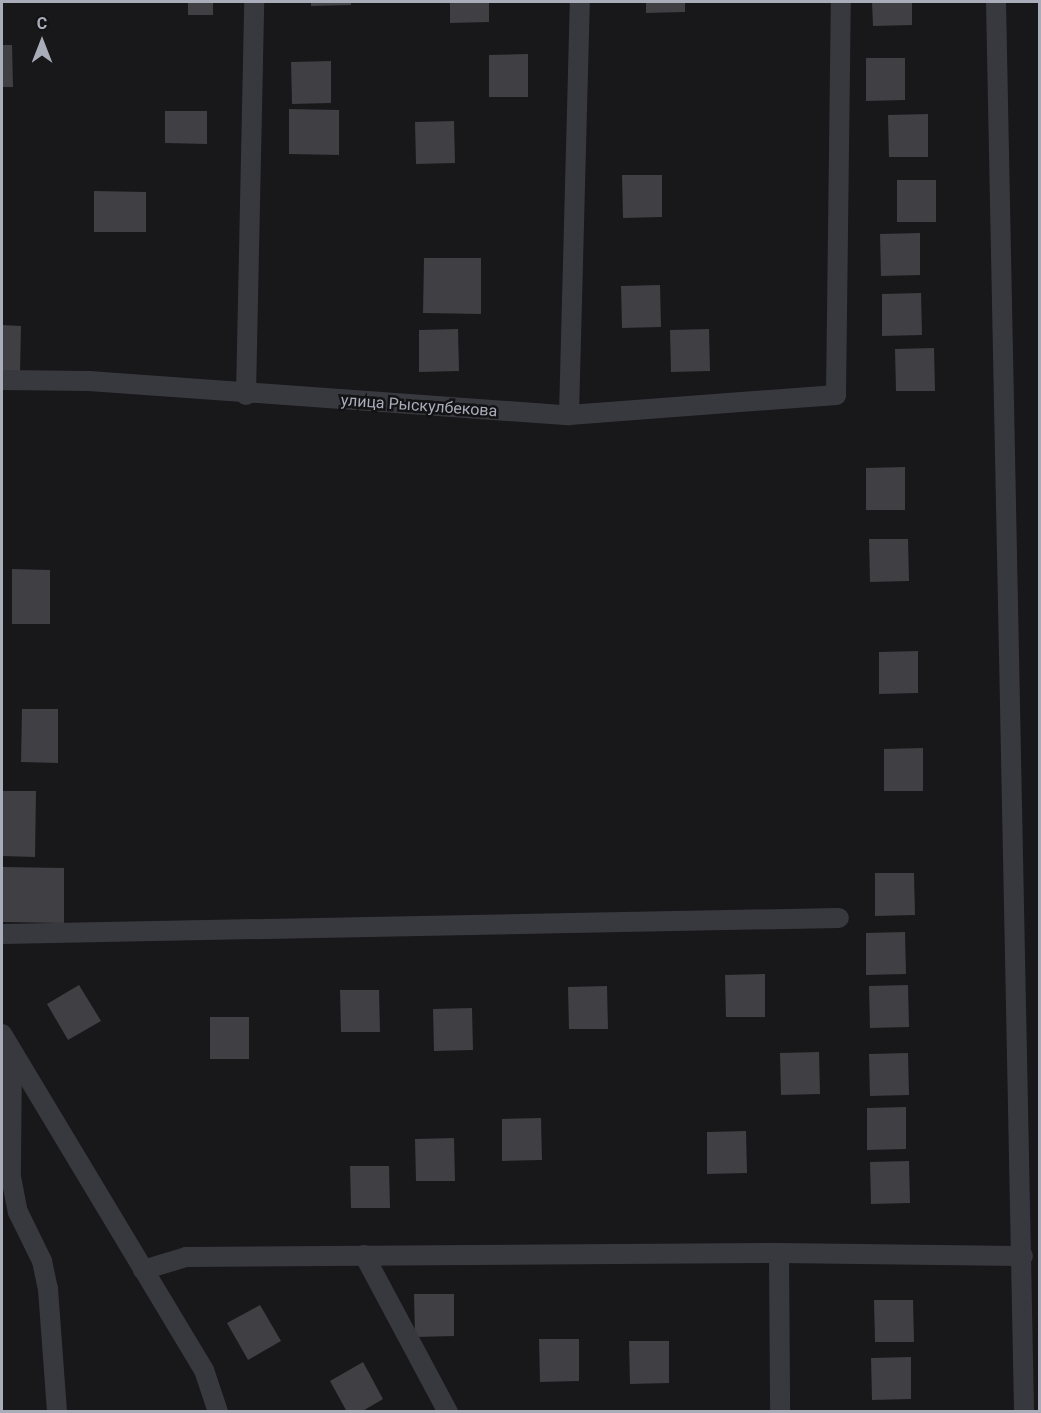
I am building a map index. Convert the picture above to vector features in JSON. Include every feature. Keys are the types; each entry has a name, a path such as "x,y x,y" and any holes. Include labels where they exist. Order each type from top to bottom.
{"street":[{"path":"246,395 254,2"},
{"path":"568,415 580,2"},
{"name":"улица Рыскулбекова","path":"2,380 89,381 246,395 568,415 836,395 841,2"},
{"path":"996,2 1023,1256 1024,1412"},
{"path":"2,934 839,918"},
{"path":"7,1042 204,1370 218,1412"},
{"path":"7,1042 11,1177 18,1212 42,1261 46,1279 57,1412"},
{"path":"143,1270 186,1257 778,1253 1023,1256"},
{"path":"778,1253 780,1412"},
{"path":"364,1255 448,1412"}],"building":[{"path":"188,2 213,2 213,15 188,15"},
{"path":"311,2 351,2 351,5 311,6"},
{"path":"450,2 489,2 489,22 450,23"},
{"path":"646,2 685,2 685,12 646,13"},
{"path":"872,2 912,2 912,25 873,26"},
{"path":"2,45 12,45 13,87 2,87"},
{"path":"528,54 528,97 489,97 489,55"},
{"path":"866,58 905,58 905,100 866,101"},
{"path":"331,61 331,103 292,104 291,62"},
{"path":"289,109 339,110 339,155 289,154"},
{"path":"165,111 207,111 207,144 165,143"},
{"path":"928,114 928,157 889,157 888,115"},
{"path":"454,121 455,163 416,164 415,122"},
{"path":"622,175 662,175 662,217 623,218"},
{"path":"897,180 936,180 936,222 897,222"},
{"path":"94,191 146,192 146,232 94,232"},
{"path":"920,233 920,275 881,276 880,234"},
{"path":"424,258 481,258 481,314 423,313"},
{"path":"660,285 661,327 622,328 621,286"},
{"path":"921,293 922,335 882,336 882,294"},
{"path":"2,325 21,326 20,374 2,373"},
{"path":"458,329 459,371 419,372 419,330"},
{"path":"709,329 710,371 671,372 670,330"},
{"path":"934,348 935,391 896,391 895,349"},
{"path":"905,467 905,510 866,510 866,468"},
{"path":"869,539 908,539 909,581 870,582"},
{"path":"12,569 50,570 50,624 12,624"},
{"path":"918,651 918,693 879,694 879,652"},
{"path":"22,709 58,709 58,763 21,762"},
{"path":"923,748 923,791 884,791 884,749"},
{"path":"2,791 36,791 35,857 2,856"},
{"path":"2,867 64,868 64,923 2,922"},
{"path":"875,873 914,873 915,915 875,916"},
{"path":"905,932 906,974 866,975 866,933"},
{"path":"765,974 765,1017 726,1017 725,975"},
{"path":"79,985 101,1021 68,1040 47,1004"},
{"path":"908,985 909,1027 870,1028 869,986"},
{"path":"607,986 608,1029 569,1029 568,987"},
{"path":"340,990 379,990 380,1032 341,1032"},
{"path":"472,1008 473,1050 434,1051 433,1009"},
{"path":"210,1017 249,1017 249,1059 210,1059"},
{"path":"819,1052 820,1094 781,1095 780,1053"},
{"path":"908,1053 909,1095 870,1096 869,1054"},
{"path":"906,1107 906,1149 867,1150 867,1108"},
{"path":"541,1118 542,1160 502,1161 502,1119"},
{"path":"746,1131 747,1173 707,1174 707,1132"},
{"path":"454,1138 455,1181 416,1181 415,1139"},
{"path":"909,1161 910,1203 871,1204 870,1162"},
{"path":"350,1166 389,1166 390,1208 351,1208"},
{"path":"414,1294 454,1294 454,1336 415,1337"},
{"path":"874,1300 913,1300 914,1342 875,1342"},
{"path":"260,1305 281,1341 248,1360 227,1323"},
{"path":"539,1339 579,1339 579,1381 540,1382"},
{"path":"629,1341 669,1341 669,1383 630,1384"},
{"path":"911,1357 911,1399 872,1400 871,1358"},
{"path":"363,1362 383,1399 361,1412 347,1412 330,1381"}]}
